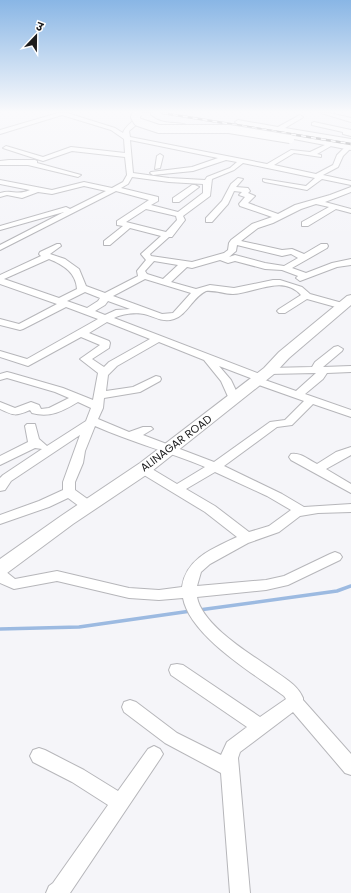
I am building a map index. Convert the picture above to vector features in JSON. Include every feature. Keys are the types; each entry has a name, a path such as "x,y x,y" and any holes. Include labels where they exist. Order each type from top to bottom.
{"main road":[{"name":"ALINAGAR ROAD","path":"0,568 171,448 262,377 284,355 347,302"}],"street":[{"path":"28,155 43,159"},
{"path":"0,169 55,155"},
{"path":"0,248 126,183 131,170 128,155"},
{"path":"213,155 350,184"},
{"path":"268,166 287,155"},
{"path":"265,180 307,188 318,177 336,166 340,155"},
{"path":"157,168 160,156"},
{"path":"169,166 148,171 193,169 225,157"},
{"path":"0,158 79,176 22,196 7,193 0,195"},
{"path":"0,163 9,160"},
{"path":"179,215 207,193 207,182 212,176 232,169 242,161"},
{"path":"131,170 169,180 207,182"},
{"path":"209,220 224,202 233,185 240,179"},
{"path":"158,188 169,180"},
{"path":"0,182 38,191 52,192 84,184 155,198 120,223 169,234"},
{"path":"179,215 181,220 169,234 158,241 145,254 150,258 185,264 196,264 231,253 234,242 253,228 298,207 316,202 350,184"},
{"path":"176,200 195,187"},
{"path":"232,189 245,190 246,191 243,194 251,196 243,204 279,217"},
{"path":"186,194 203,197"},
{"path":"316,202 351,211"},
{"path":"305,224 347,204 351,204"},
{"path":"145,206 179,215"},
{"path":"0,228 42,217 64,209 76,210"},
{"path":"107,243 129,225"},
{"path":"234,242 282,253"},
{"path":"58,246 43,253 62,261 76,271 82,288"},
{"path":"285,269 321,248 308,248 295,252"},
{"path":"253,263 290,251 295,252 305,258"},
{"path":"0,281 49,256"},
{"path":"220,257 228,260 235,258 285,269 307,276"},
{"path":"143,276 141,271 151,260 150,258"},
{"path":"293,285 297,279 335,265 351,262"},
{"path":"166,282 185,264"},
{"path":"87,312 102,303 106,296 143,276 198,292"},
{"path":"0,281 262,377 298,395 351,414"},
{"path":"82,288 106,296 142,312 164,318 176,315 201,289 209,288 225,291 236,291 276,281 293,285 302,291 306,296"},
{"path":"3,325 20,327 62,303 81,291 82,288"},
{"path":"282,311 306,296 347,302"},
{"path":"0,354 28,363 116,313 142,312"},
{"path":"81,333 106,343 105,346 85,358 104,372"},
{"path":"69,492 69,482 98,401 104,372 112,364 158,339"},
{"path":"298,395 319,377 319,364 338,349"},
{"path":"208,358 226,380 234,399"},
{"path":"262,377 319,370 351,369"},
{"path":"0,377 7,375 59,390 77,398 98,401 136,390 156,379"},
{"path":"0,405 15,412 31,405 35,407 36,411 46,413 52,412 77,398"},
{"path":"177,490 216,466 274,424 288,423 311,400"},
{"path":"91,421 127,436 133,436 171,448 216,466 287,501 302,512"},
{"path":"0,487 7,478 91,421"},
{"path":"31,426 33,440 35,443 50,450"},
{"path":"133,436 148,429"},
{"path":"0,461 35,443"},
{"path":"318,469 340,455 351,451"},
{"path":"295,457 351,489"},
{"path":"143,469 219,515 248,538"},
{"path":"69,492 88,506"},
{"path":"0,520 44,504 69,492"},
{"path":"351,508 302,512 290,516 276,528 248,538 199,564 193,575 192,604 218,637 290,691 294,698 294,702 351,767"},
{"path":"0,575 14,584 57,576 142,595 192,604 288,580 335,557"},
{"path":"177,670 260,726"},
{"path":"240,893 229,758 233,747 294,702"},
{"path":"130,707 171,738 230,769"},
{"path":"56,893 60,890 154,754"},
{"path":"39,756 78,776 121,803"}],"waterway":[{"path":"199,610 337,591 351,586"},
{"path":"0,629 79,627 191,611"}]}
